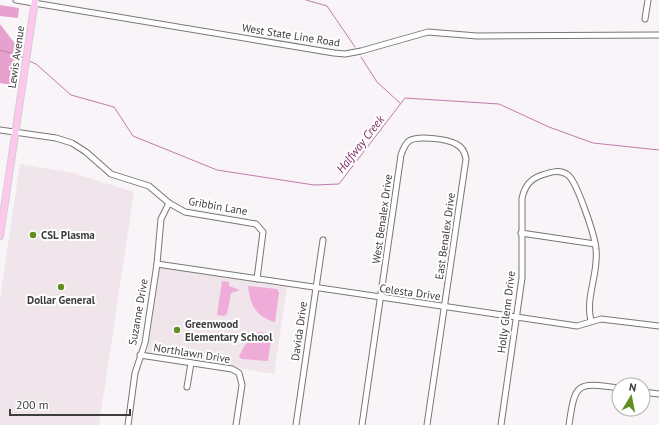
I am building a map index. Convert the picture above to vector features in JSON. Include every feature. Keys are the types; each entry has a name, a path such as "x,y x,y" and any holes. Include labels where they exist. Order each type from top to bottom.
{"main road":[{"name":"Lewis Avenue","path":"0,236 34,2"}],"street":[{"name":"West State Line Road","path":"16,0 345,54 428,32 477,36 659,35"},
{"path":"645,19 648,0"},
{"name":"Gribbin Lane","path":"0,130 56,138 72,143 86,152 111,174 149,186 169,203 185,212 251,222 261,228 263,232 257,279"},
{"name":"West Benalex Drive","path":"362,425 403,149 408,141 413,139 423,138 436,140"},
{"name":"East Benalex Drive","path":"427,425 466,159 463,150 456,144 436,140"},
{"name":"Holly Glenn Drive","path":"500,425 522,278 522,198 524,189 529,182 535,177 554,171 565,173 573,180 591,227 595,244"},
{"name":"Suzanne Drive","path":"128,425 135,372 144,343 157,264 161,219 169,203"},
{"path":"521,233 595,244 596,256 589,307 591,321"},
{"name":"Davida Drive","path":"296,425 323,240"},
{"name":"Celesta Drive","path":"157,264 577,326 591,321 613,320 659,326"},
{"name":"Northlawn Drive","path":"140,355 232,369 239,373 242,385 236,425"},
{"path":"187,387 191,363"},
{"path":"569,425 574,396 584,386 591,384 611,387"}],"shaded area":[{"path":"0,5 19,8 18,18 0,16"},
{"path":"0,24 16,45 11,85 0,83"},
{"path":"20,164 73,173 134,192 99,425 0,425 0,299"},
{"path":"160,267 287,287 274,374 147,353"},
{"path":"222,281 229,282 229,286 240,290 231,293 227,314 224,316 217,315"},
{"path":"248,286 277,289 279,292 275,322 263,317 255,309 250,299"},
{"path":"259,332 267,333 271,338 268,361 242,359 239,357 242,349 252,337"}],"waterway":[{"path":"306,0 327,6 355,47"},
{"name":"Halfway Creek","path":"0,50 24,58"},
{"path":"361,57 377,82 400,103"},
{"name":"Halfway Creek","path":"29,61 36,64 71,95 114,107 133,136 217,170 314,185 339,184 405,98 499,104 549,127 593,143 659,150"}],"place":[{"name":"CSL Plasma","path":"33,235"},
{"name":"Dollar General","path":"61,287"},
{"name":"Greenwood Elementary School","path":"177,330"}]}
